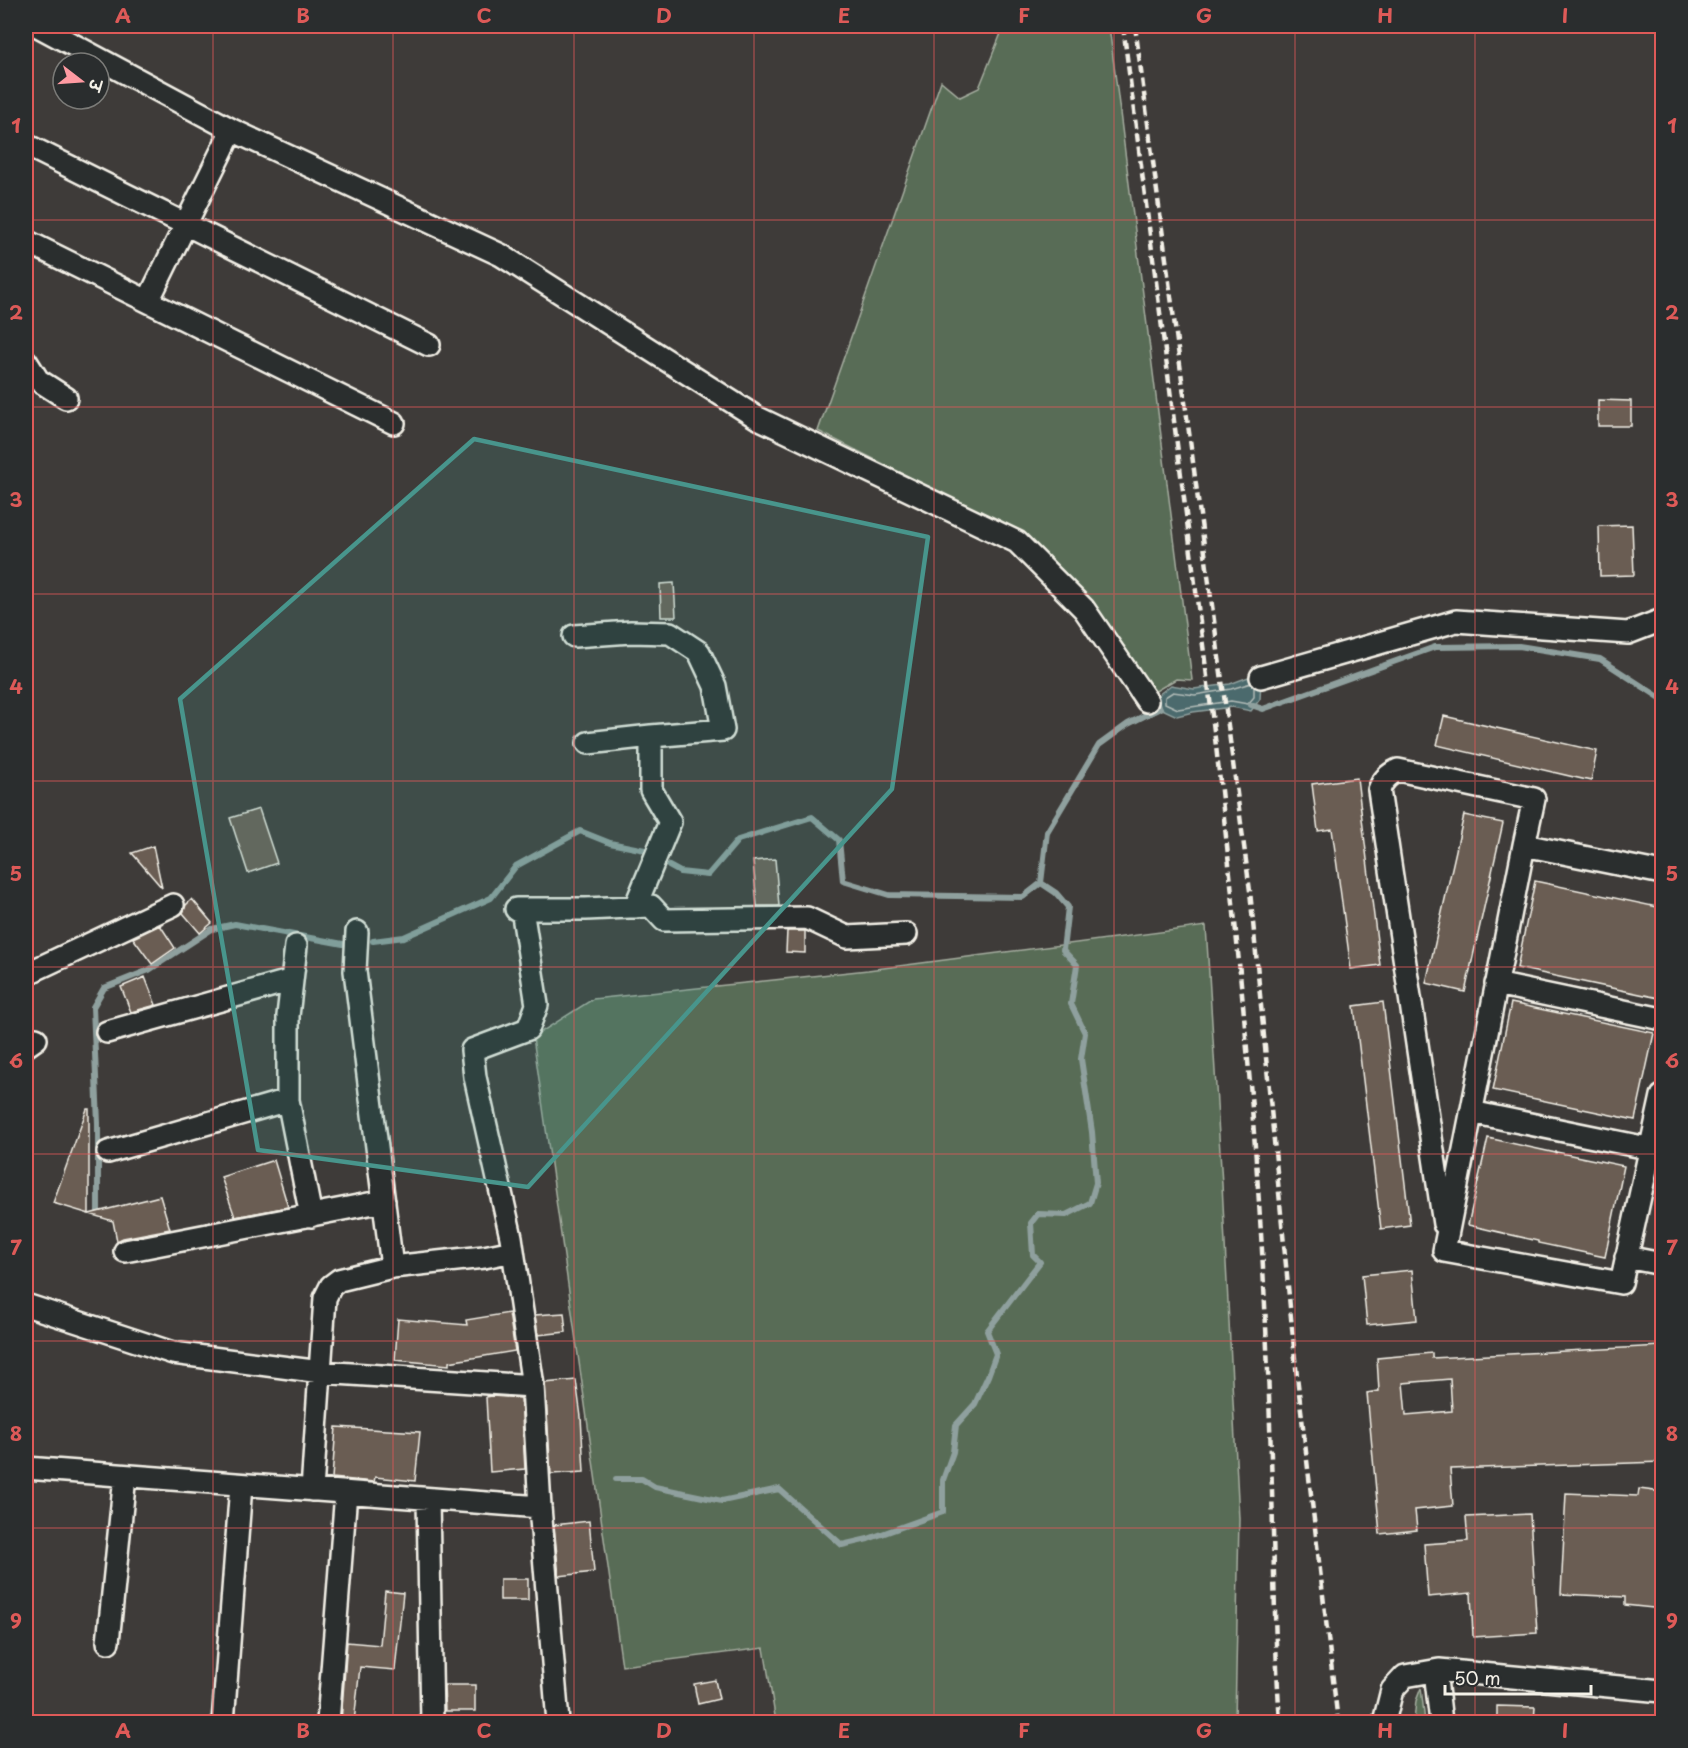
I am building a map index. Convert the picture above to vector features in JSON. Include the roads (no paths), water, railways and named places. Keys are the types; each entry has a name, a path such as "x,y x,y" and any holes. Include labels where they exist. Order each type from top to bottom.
{"street":[{"path":"38,26 232,129 501,255 756,417 1017,542 1084,609 1147,701"},
{"path":"148,302 232,129"},
{"path":"26,145 429,345"},
{"path":"26,241 394,423"},
{"path":"26,361 38,380 66,398"},
{"path":"1261,677 1456,621 1628,633 1662,620"},
{"path":"574,636 631,632 670,633 699,652 715,686 723,730 588,743"},
{"path":"635,907 670,822 651,790 651,736"},
{"path":"1446,1240 1379,790 1390,775 1398,770 1534,799 1444,1251 1621,1283 1626,1257 1657,1149 1662,1096"},
{"path":"1524,845 1662,873"},
{"path":"26,975 173,905"},
{"path":"558,1722 540,1507 533,1386 513,1251 472,1050 528,1029 537,1005 519,909 651,906 664,920 807,918 847,937 906,934"},
{"path":"357,932 355,971 392,1267"},
{"path":"296,946 288,1016 288,1100 310,1216"},
{"path":"107,1032 292,980"},
{"path":"1496,984 1662,1019"},
{"path":"108,1152 288,1100"},
{"path":"1471,1112 1657,1149"},
{"path":"125,1251 384,1202"},
{"path":"312,1490 326,1298 331,1286 339,1280 392,1267 484,1257 513,1251"},
{"path":"1626,1257 1662,1264"},
{"path":"26,1305 173,1353 321,1372 533,1386"},
{"path":"26,1468 540,1507"},
{"path":"108,1642 125,1476"},
{"path":"224,1722 241,1485"},
{"path":"328,1722 346,1492"},
{"path":"428,1499 432,1722"},
{"path":"1384,1722 1392,1690 1405,1676 1439,1670 1662,1691"},
{"path":"1435,1671 1441,1722"}],"water":[{"path":"1251,676 1261,680 1260,699 1251,711 1232,707 1177,716 1160,708 1158,695 1171,685 1194,689 1230,684"}],"waterway":[{"path":"1251,705 1263,709 1435,647 1519,646 1600,659 1662,699"},
{"path":"669,866 680,872 708,875 738,840 812,817 839,840 843,881 889,895 1023,897 1041,883 1047,832 1099,745 1128,724 1160,708"},
{"path":"373,941 404,937 491,898 516,866 580,831 610,843 645,850"},
{"path":"616,1479 642,1479 655,1487 722,1501 779,1489 842,1545 868,1539 943,1512 943,1480 953,1452 956,1425 975,1404 996,1354 987,1331 1040,1262 1033,1255 1031,1223 1038,1214 1066,1215 1090,1203 1096,1183 1092,1132 1081,1059 1085,1033 1071,1004 1077,965 1063,950 1068,907 1056,893 1041,883"},
{"path":"98,1211 98,1123 93,1007 104,988 149,970 212,929 235,924 343,944"}],"railway":[{"path":"1123,26 1216,746 1242,998 1265,1302 1280,1722"},
{"path":"1135,26 1250,891 1295,1359 1338,1722"}]}
